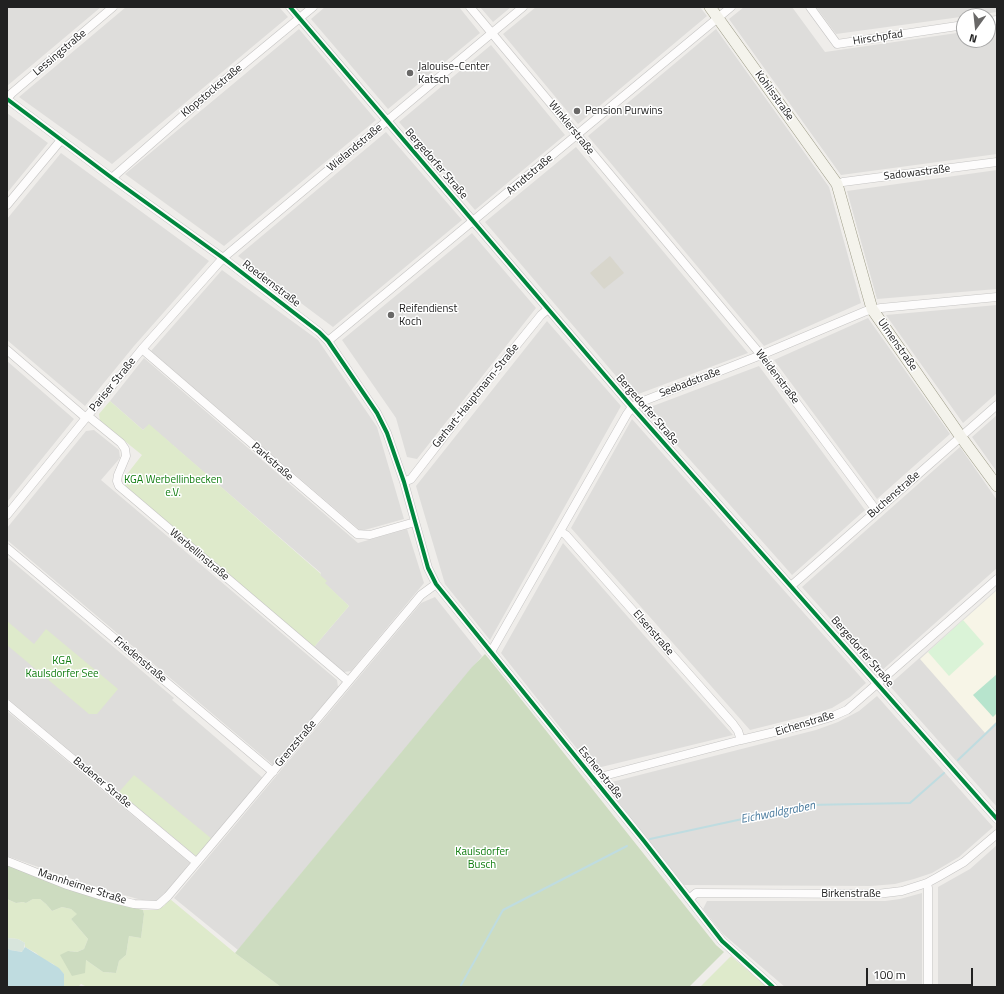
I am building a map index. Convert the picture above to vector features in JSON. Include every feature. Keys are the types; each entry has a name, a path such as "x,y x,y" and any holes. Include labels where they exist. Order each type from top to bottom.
{"street":[{"name":"Lessingstraße","path":"7,99 12,93 114,7"},
{"name":"Bergedorfer Straße","path":"290,7 632,407 997,818"},
{"name":"Klopstockstraße","path":"112,178 121,168 210,92 314,7"},
{"name":"Winklerstraße","path":"470,7 672,250"},
{"name":"Wielandstraße","path":"223,258 523,7"},
{"name":"Kohlisstraße","path":"710,7 836,184"},
{"name":"Arndtstraße","path":"328,341 474,222 731,7"},
{"name":"Hirschpfad","path":"810,7 837,44 956,26"},
{"name":"Roedernstraße","path":"7,99 60,140 223,258 319,332 328,341 377,413 386,433 404,482 426,560"},
{"path":"7,205 60,140"},
{"name":"Sadowastraße","path":"836,184 997,162"},
{"name":"Ulmenstraße","path":"836,184 872,309 997,486"},
{"name":"Weidenstraße","path":"672,250 761,355 876,510"},
{"name":"Pariser Straße","path":"7,515 142,349 223,258"},
{"name":"Seebadstraße","path":"632,407 641,402 761,355 872,309 997,297"},
{"name":"Gerhart-Hauptmann-Straße","path":"404,482 411,479 468,404 541,315 548,309"},
{"name":"Parkstraße","path":"142,349 357,534 370,535 415,522"},
{"name":"Werbellinstraße","path":"7,350 125,448 126,456 118,475 119,486 348,681"},
{"name":"Buchenstraße","path":"791,586 997,405"},
{"path":"491,652 632,407"},
{"name":"Elsenstraße","path":"560,531 566,535 733,724 738,731 741,740"},
{"name":"Friedenstraße","path":"7,548 273,772"},
{"name":"Eschenstraße","path":"426,560 436,584 722,941 773,987"},
{"name":"Eichenstraße","path":"596,782 597,778 600,776 741,740 779,732 831,717 847,710 997,579"},
{"name":"Grenzstraße","path":"158,905 168,896 421,595 436,584"},
{"name":"Badener Straße","path":"7,704 196,862"},
{"name":"Birkenstraße","path":"689,899 696,893 877,894 902,891 927,883 964,862 997,834"},
{"name":"Mannheimer Straße","path":"7,861 67,885 102,896 134,904 158,905"},
{"path":"927,883 928,987"}],"shaded area":[{"path":"7,7 101,7 7,86"},
{"path":"126,7 279,7 288,17 112,164 19,97"},
{"path":"325,7 459,7 480,33 388,109 311,19"},
{"path":"480,7 511,7 493,22"},
{"path":"536,7 700,7 707,16 578,124 503,34"},
{"path":"744,7 792,7 825,52 956,33 956,48 996,48 997,28 997,154 841,175 729,19"},
{"path":"816,7 997,7 996,12 996,8 956,8 956,18 836,34"},
{"path":"299,29 376,120 224,246 125,174"},
{"path":"716,29 829,187 861,303 764,346 588,136"},
{"path":"491,45 565,135 475,210 399,122"},
{"path":"7,113 48,143 7,193"},
{"path":"386,132 462,220 333,327 238,256"},
{"path":"576,147 748,353 633,396 485,222"},
{"path":"61,153 209,261 134,346 85,406 7,340 7,219"},
{"path":"997,170 997,289 877,299 847,191"},
{"path":"472,233 536,308 417,459 407,457 396,418 342,340"},
{"path":"610,256 624,273 604,289 590,273"},
{"path":"222,270 318,340 377,427 404,519 361,531 151,351"},
{"path":"997,305 997,393 963,423 886,315"},
{"path":"868,318 950,434 877,499 774,360"},
{"path":"547,321 621,406 490,640 445,584 416,486"},
{"path":"144,358 358,543 407,529 424,583 351,671 344,672 314,647 349,606 324,583 320,575 321,573 149,425 143,430 110,401"},
{"path":"7,361 74,419 7,502"},
{"path":"759,366 865,510 792,575 645,409"},
{"path":"997,415 997,472 972,437"},
{"path":"632,419 866,683 850,697 832,708 750,730 571,528"},
{"path":"94,430 119,450 120,458 101,480 337,680 338,687 273,765 7,540 7,528 86,431"},
{"path":"960,447 997,500 997,568 879,673 802,587"},
{"path":"563,543 733,735 593,769 501,653"},
{"path":"7,557 174,698 172,700 263,778 202,851 201,850 196,856 7,698"},
{"path":"997,589 997,807 889,685"},
{"path":"997,590 997,721 985,733 920,659"},
{"path":"435,597 482,656 238,950 174,898 421,603"},
{"path":"877,696 993,827 959,857 932,873 914,879 895,884 871,886 684,885 604,784 816,730 838,722 859,711"},
{"path":"7,711 190,863 156,904 95,887 7,856"},
{"path":"997,845 997,987 938,987 938,887 970,869"},
{"path":"922,893 922,987 785,987 723,934 703,909 707,901 885,901 900,899"},
{"path":"7,938 18,939 25,943 23,952 10,950 7,948"}],"green space":[{"name":"KGA Werbellinbecken e.V.","path":"110,401 143,430 149,424 321,574 320,575 327,581 325,583 349,606 314,647 124,485 124,478 142,455 100,421 99,414"},
{"path":"963,620 984,644 949,676 928,652"},
{"name":"KGA Kaulsdorfer See","path":"7,621 34,644 46,629 118,689 97,714 89,714 7,645"},
{"name":"Kaulsdorfer Busch","path":"485,654 716,945 724,952 689,987 281,987 235,953 472,667"},
{"path":"997,674 997,713 993,717 973,695"},
{"path":"134,775 212,839 196,856 119,792"},
{"path":"7,864 117,904 143,910 144,914 141,938 129,936 126,955 119,961 116,973 103,972 86,960 85,973 72,976 60,955 68,951 77,952 84,949 88,939 71,919 77,914 71,909 62,907 52,911 40,899 33,899 26,903 16,903 7,899"},
{"path":"7,899 16,903 26,903 33,899 40,899 52,911 62,907 71,909 78,914 71,919 88,939 84,949 77,952 68,951 86,960 103,972 116,973 119,961 126,955 129,936 141,938 144,914 143,910 157,910 164,906 170,899 235,953 281,987 87,987 81,984 78,987 64,987 64,974 53,964 25,947 25,943 18,939 7,938"},
{"path":"731,956 767,987 700,987"}],"water":[{"path":"25,947 59,968 64,974 64,987 7,987 7,948 22,952"}],"waterway":[{"name":"Eichwaldgraben","path":"958,760 997,723"},
{"name":"Eichwaldgraben","path":"650,839 807,805 910,803 944,773"},
{"name":"Eichwaldgraben","path":"460,987 503,910 627,846"}],"cycle path":[{"path":"290,7 632,407 997,819"},
{"path":"7,99 112,178 223,258 319,332 328,341 377,413 387,433 404,482 428,568 436,584 644,841 722,941 773,987"}],"place":[{"name":"Jalouise-Center Katsch","path":"410,73"},
{"name":"Pension Purwins","path":"577,111"},
{"name":"Reifendienst Koch","path":"391,315"}]}
